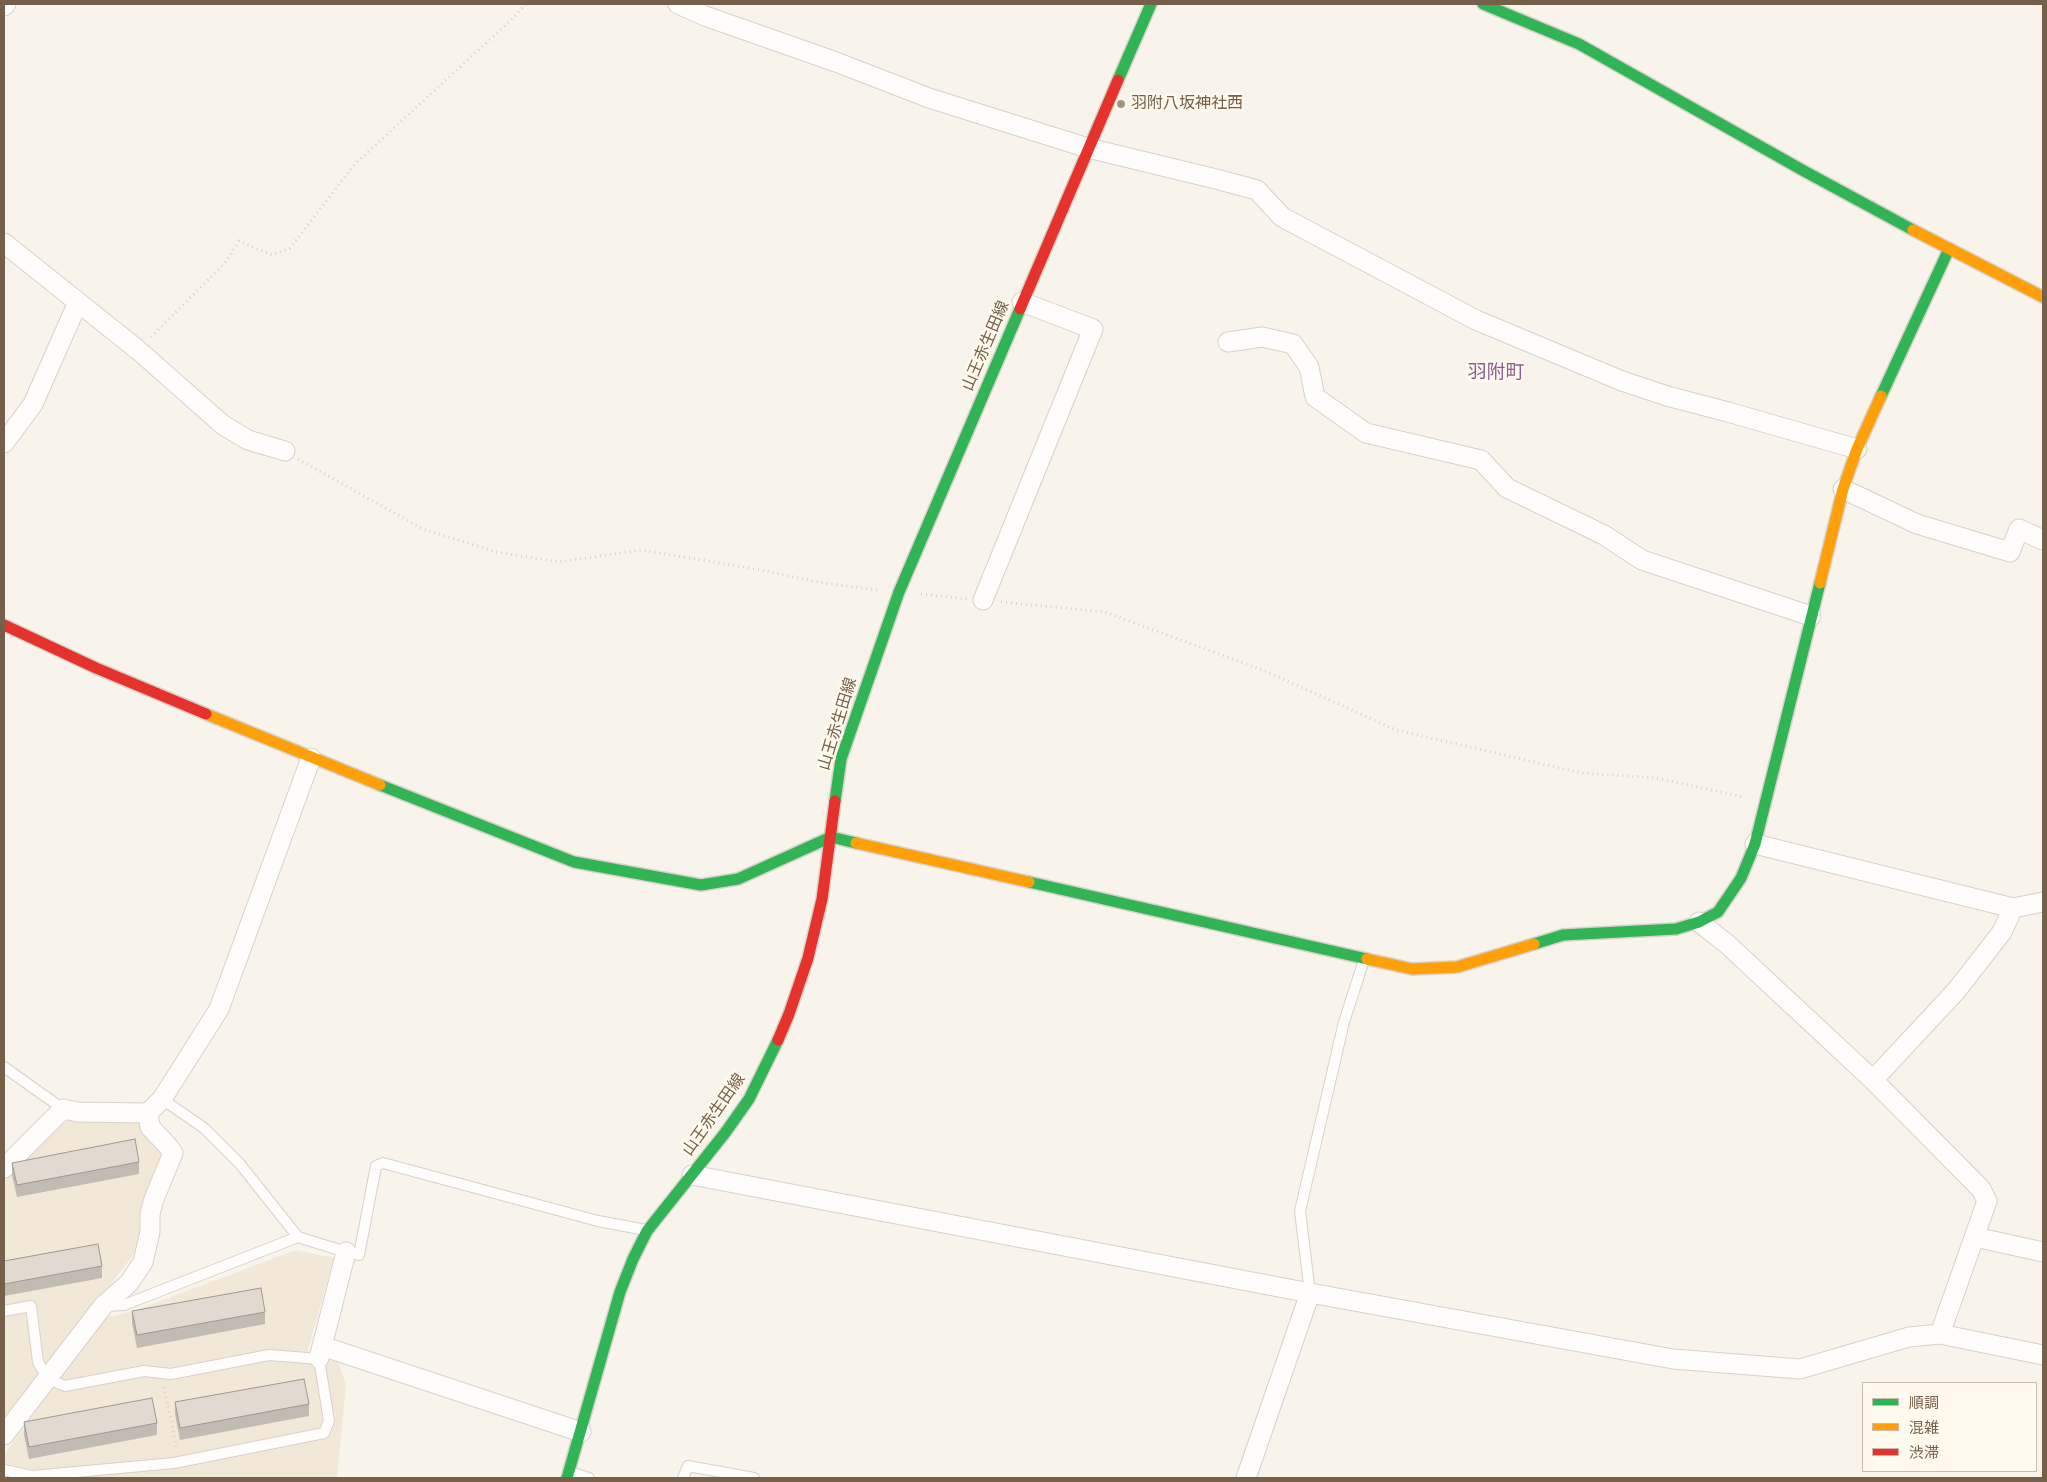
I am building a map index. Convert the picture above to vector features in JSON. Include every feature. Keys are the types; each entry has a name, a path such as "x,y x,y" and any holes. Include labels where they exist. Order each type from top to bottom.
{"street":[{"path":"678,4 705,16 836,62 929,98 1088,148 1216,178 1257,190 1282,217 1399,281 1476,320 1622,381 1667,396 1857,449"},
{"name":"山王赤生田線","path":"568,1475 620,1292 633,1259 647,1230 692,1175 749,1099 774,1051 786,1021 808,958 822,899 841,759 899,592 1151,4"},
{"path":"1483,4 1579,44 1804,171 2043,297"},
{"path":"4,243 138,350 223,425 248,440 285,451"},
{"path":"4,625 96,668 311,758 574,862 701,885 738,880 831,837 1412,970 1457,967 1563,934 1676,929 1699,922 1718,912 1741,878 1755,844 1843,489 1857,449 1949,249"},
{"path":"4,443 33,404 78,302"},
{"path":"983,600 1093,329 1022,302"},
{"path":"1228,342 1262,337 1293,344 1309,367 1315,397 1366,433 1481,460 1506,488 1604,535 1642,560 1811,616"},
{"path":"1843,489 1917,524 2010,552 2018,529 2043,540"},
{"path":"4,1168 63,1109 78,1112 148,1113 162,1099 218,1009 311,758"},
{"path":"1755,844 2014,908 2043,902"},
{"path":"1872,1080 1956,991 2002,932 2014,908"},
{"path":"1699,922 1727,944 1872,1080 1980,1189 1987,1202 1940,1334"},
{"path":"4,1435 103,1306 129,1282 143,1262 147,1249 150,1214 154,1199 173,1154 150,1127 148,1113"},
{"path":"692,1175 1310,1293 1673,1359 1800,1369 1909,1337 1940,1334 2043,1355"},
{"path":"1975,1236 2043,1252"},
{"path":"346,1252 320,1353 581,1432"},
{"path":"1246,1478 1310,1293"}],"lane":[{"path":"1310,1293 1300,1211 1344,1022 1365,958"},
{"path":"4,1067 63,1109"},
{"path":"162,1099 204,1128 240,1164 298,1237 346,1252 358,1255 376,1166 383,1163 589,1219 647,1230"},
{"path":"103,1306 124,1305 298,1237"},
{"path":"4,1312 31,1306 38,1362 48,1379 64,1386 144,1371 163,1373 185,1372 269,1355 320,1353 329,1421 324,1433 179,1462 32,1476 4,1470"},
{"path":"683,1478 688,1466 754,1478"},
{"path":"568,1475 589,1478"}],"path":[{"path":"138,350 225,263 239,241 272,255 290,248 355,164 526,4"},
{"path":"285,451 423,529 496,552 559,562 641,550 824,582 899,592 1105,612 1265,671 1396,730 1582,773 1656,778 1765,801"},
{"path":"163,1373 162,1380 179,1462"}],"shaded area":[{"path":"69,1119 137,1121 163,1150 140,1246 4,1423 4,1180"},
{"path":"296,1250 334,1258 307,1353 338,1361 346,1385 337,1478 4,1478 4,1455 103,1318 131,1312"}],"building":[{"path":"135,1139 139,1162 17,1185 12,1163"},
{"path":"98,1244 102,1266 4,1284 4,1261"},
{"path":"261,1288 265,1312 137,1335 132,1311"},
{"path":"304,1379 309,1404 180,1428 175,1402"},
{"path":"152,1398 157,1423 29,1447 24,1422"}],"traffic: fast":[{"path":"1118,80 1151,4"},
{"path":"1483,4 1579,44 1913,230"},
{"path":"1881,396 1949,249"},
{"path":"835,801 841,759 899,592 1020,309"},
{"path":"1534,944 1563,935 1676,929 1699,922 1718,912 1741,878 1755,844 1820,583"},
{"path":"380,785 574,862 701,885 738,879 831,837 856,843"},
{"path":"1029,882 1367,959"},
{"path":"567,1478 620,1292 633,1259 647,1231 725,1133 749,1099 778,1040"}],"traffic: slow":[{"path":"1913,230 2043,297"},
{"path":"1820,583 1843,489 1857,449 1881,396"},
{"path":"206,714 380,785"},
{"path":"856,843 1029,882"},
{"path":"1367,959 1412,969 1457,967 1534,944"}],"traffic: jam":[{"path":"1020,309 1118,80"},
{"path":"4,625 96,668 206,714"},
{"path":"778,1040 808,958 822,899 835,801"}],"place":[{"name":"羽附八坂神社西","path":"1121,104"}],"district":[{"name":"羽附町","path":"1496,373"}]}
